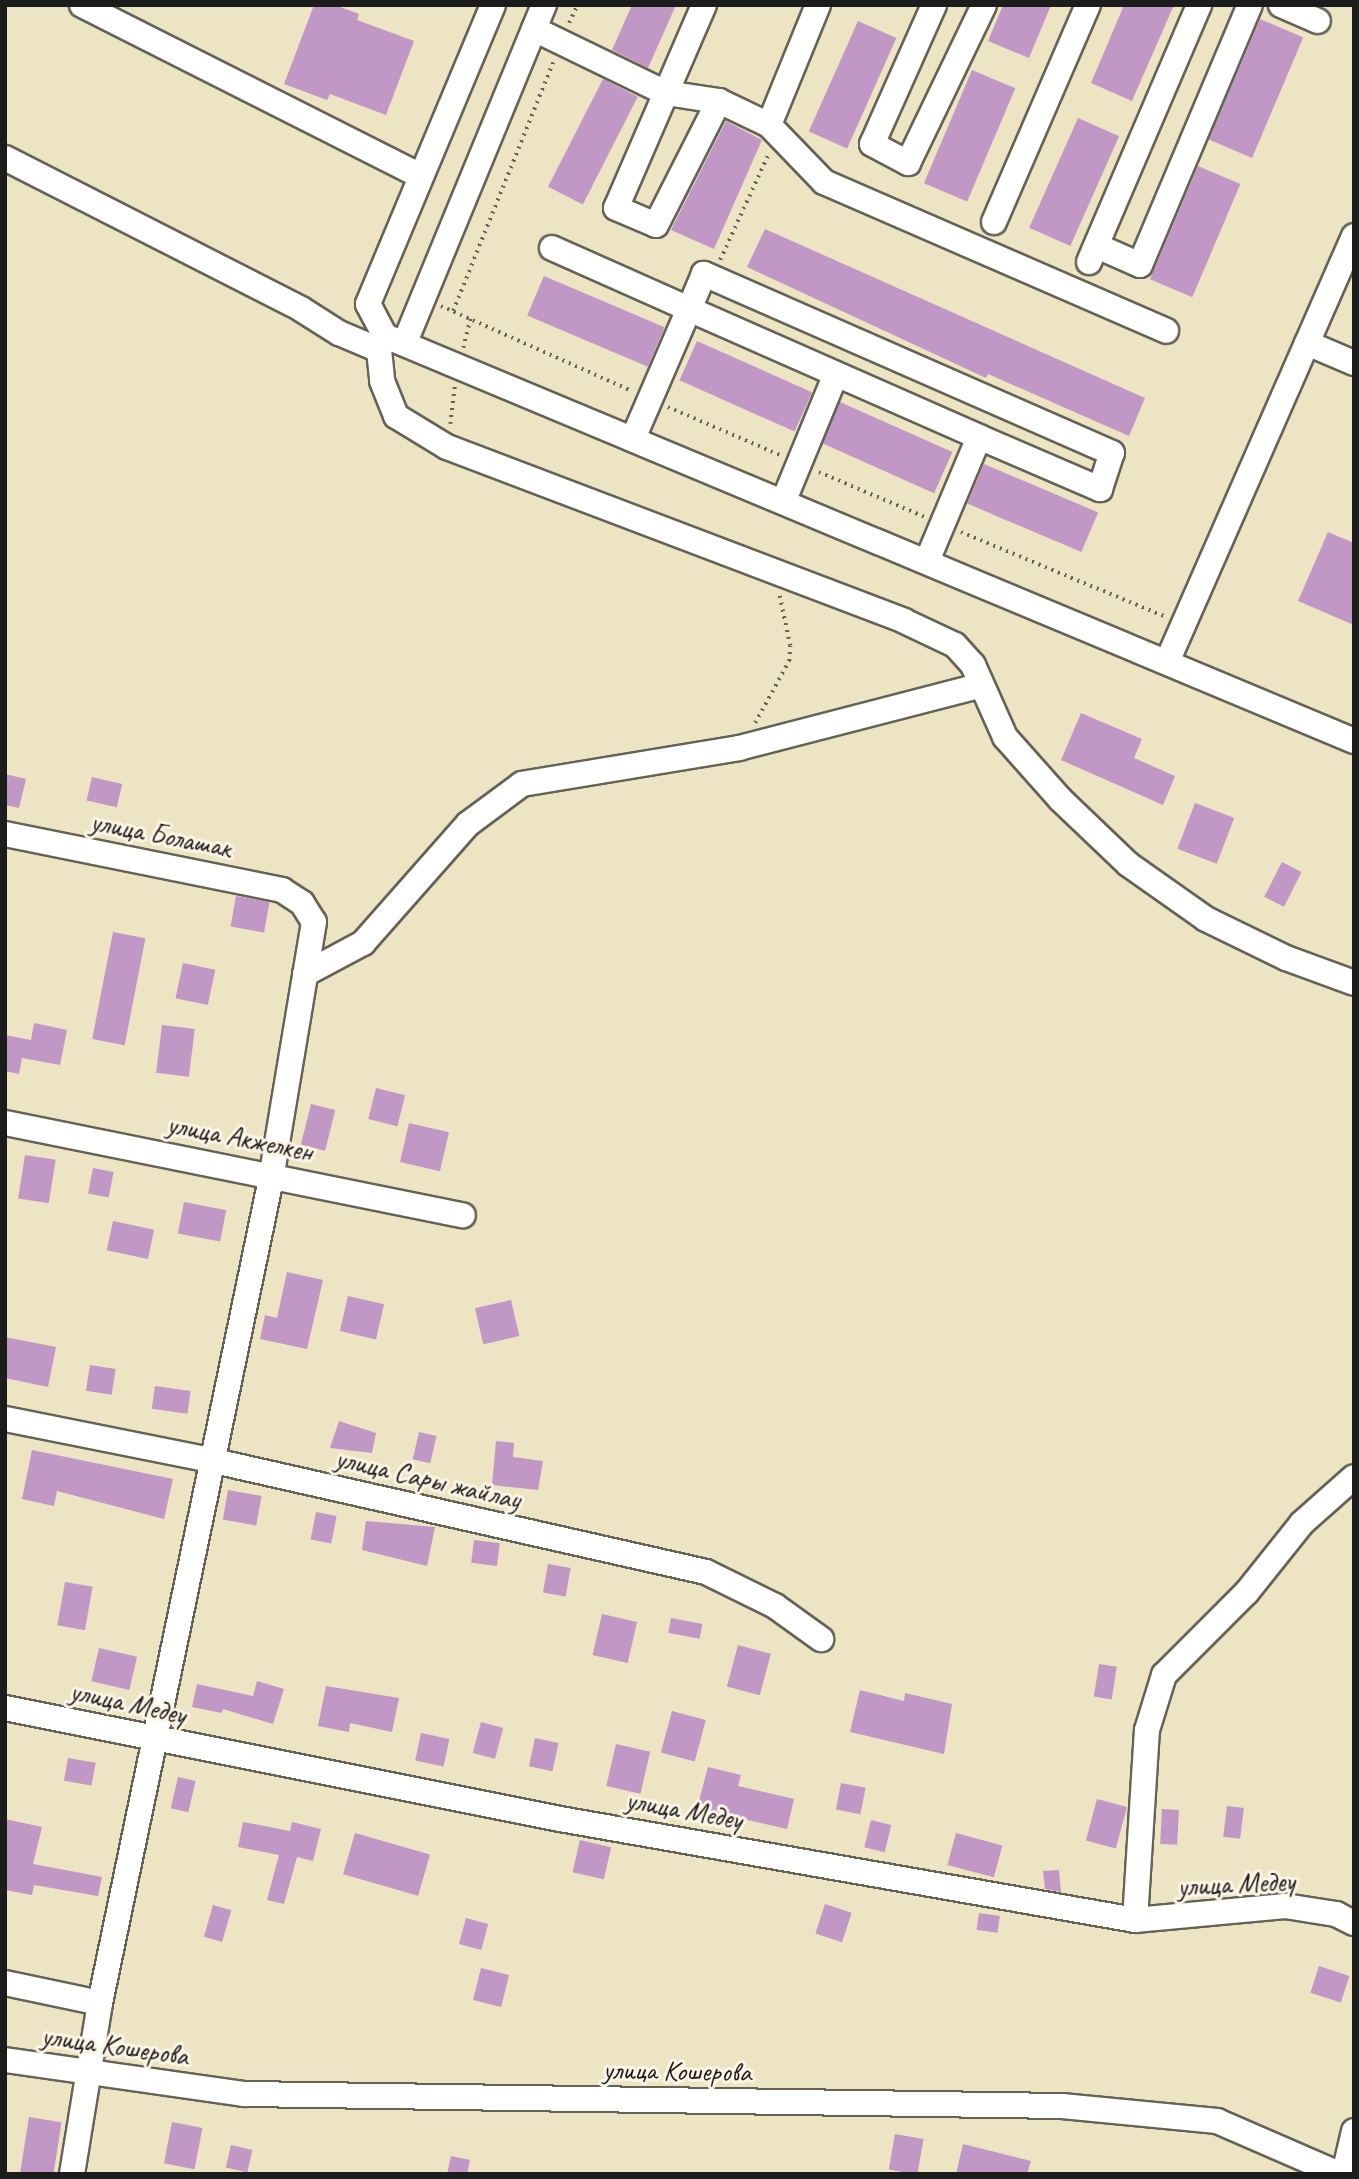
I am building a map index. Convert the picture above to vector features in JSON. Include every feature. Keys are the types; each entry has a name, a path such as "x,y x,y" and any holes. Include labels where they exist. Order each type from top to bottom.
{"street":[{"path":"82,5 420,176"},
{"path":"390,342 368,304 493,5"},
{"path":"544,5 390,342 382,380 396,416 447,447 780,573 955,645 973,665 979,686 1004,737 1060,799 1128,864 1206,919 1286,958 1354,983"},
{"path":"704,5 616,208 656,225 719,101"},
{"path":"773,129 818,5"},
{"path":"934,5 872,144 908,163 984,5"},
{"path":"994,222 1088,5"},
{"path":"1199,5 1093,254 1140,265 1250,5"},
{"path":"1281,5 1318,21"},
{"path":"534,29 666,93 719,101 773,129 824,182 1166,331"},
{"path":"5,158 301,309 339,334 390,342 634,436 1354,741"},
{"path":"1167,662 1354,236"},
{"path":"552,248 689,309 979,437 1100,489 1112,453 704,274 689,309 634,436"},
{"path":"1307,342 1354,363"},
{"path":"784,500 836,374"},
{"path":"927,561 979,437"},
{"path":"72,2174 100,2003 210,1460 272,1174 305,974 363,943 468,824 522,784 739,748 979,686"},
{"name":"улица Болашак","path":"5,834 282,890 302,903 314,922 305,974"},
{"name":"улица Акжелкен","path":"5,1122 272,1174 463,1215"},
{"name":"улица Сары жайлау","path":"5,1419 210,1460 706,1572 775,1605 821,1639"},
{"path":"1135,1920 1147,1730 1164,1675 1247,1592 1302,1523 1354,1478"},
{"name":"улица Медеу","path":"5,1708 561,1819 1135,1920 1285,1906 1336,1914 1354,1923"},
{"path":"5,1983 100,2003"},
{"name":"улица Кошерова","path":"5,2060 244,2094 1062,2106 1217,2121 1330,2171"},
{"path":"1330,2171 1354,2131"}],"path":[{"path":"453,311 577,5"},
{"path":"712,277 773,129"},
{"path":"739,748 789,661 790,646 780,607 780,573"}],"building":[{"path":"314,5 335,5 359,14 357,20 414,41 386,115 330,94 327,100 284,84"},
{"path":"632,5 676,5 648,68 612,50"},
{"path":"1003,5 1051,5 1029,58 988,41"},
{"path":"1124,5 1174,5 1132,101 1091,83"},
{"path":"1260,19 1303,37 1252,158 1209,140"},
{"path":"858,21 896,38 847,149 809,132"},
{"path":"972,70 1015,88 967,202 924,183"},
{"path":"603,79 638,97 583,205 548,187"},
{"path":"1078,118 1119,136 1070,246 1029,228"},
{"path":"726,121 762,140 714,249 671,230"},
{"path":"1198,166 1240,184 1192,297 1150,279"},
{"path":"765,229 1145,398 1129,436 988,374 986,378 747,267"},
{"path":"544,276 665,327 648,367 527,316"},
{"path":"697,341 812,392 795,432 680,380"},
{"path":"840,402 952,452 934,493 822,443"},
{"path":"984,464 1098,512 1081,552 967,504"},
{"path":"1328,532 1354,543 1354,625 1298,601"},
{"path":"1081,713 1142,739 1134,758 1175,776 1163,805 1061,760"},
{"path":"5,774 26,779 19,808 5,805"},
{"path":"92,777 122,784 117,807 87,800"},
{"path":"1195,803 1234,818 1217,864 1177,849"},
{"path":"1282,862 1302,872 1284,907 1264,897"},
{"path":"236,896 269,902 264,932 231,927"},
{"path":"113,932 145,938 125,1045 92,1039"},
{"path":"183,963 215,970 208,1005 176,998"},
{"path":"34,1023 67,1030 60,1065 22,1058 19,1074 5,1071 5,1035 31,1040"},
{"path":"162,1025 195,1029 189,1077 156,1073"},
{"path":"376,1088 405,1095 397,1126 368,1119"},
{"path":"311,1104 335,1110 325,1151 301,1145"},
{"path":"409,1123 449,1132 440,1171 400,1162"},
{"path":"25,1155 56,1160 49,1203 18,1198"},
{"path":"93,1168 114,1172 109,1198 88,1194"},
{"path":"184,1202 226,1210 220,1242 178,1233"},
{"path":"113,1221 154,1230 148,1259 107,1250"},
{"path":"287,1272 323,1280 307,1349 260,1339 265,1315 277,1318"},
{"path":"348,1296 384,1304 376,1339 340,1331"},
{"path":"511,1300 519,1336 483,1344 475,1308"},
{"path":"5,1337 56,1347 48,1387 5,1378"},
{"path":"90,1365 116,1369 112,1395 86,1391"},
{"path":"155,1386 191,1391 187,1414 152,1409"},
{"path":"339,1421 376,1433 372,1453 330,1448"},
{"path":"419,1432 437,1436 430,1463 413,1459"},
{"path":"496,1441 514,1443 513,1457 543,1461 538,1490 492,1485"},
{"path":"32,1450 173,1479 164,1519 57,1491 54,1506 22,1499"},
{"path":"228,1490 261,1496 256,1525 223,1520"},
{"path":"316,1512 337,1516 331,1543 311,1539"},
{"path":"366,1521 435,1527 427,1566 362,1550"},
{"path":"474,1540 500,1543 497,1566 471,1563"},
{"path":"548,1564 571,1568 566,1597 543,1593"},
{"path":"65,1582 93,1587 85,1630 57,1625"},
{"path":"602,1614 637,1622 628,1663 593,1655"},
{"path":"671,1618 702,1624 700,1639 668,1633"},
{"path":"738,1645 771,1654 760,1695 727,1687"},
{"path":"99,1648 137,1657 129,1690 91,1681"},
{"path":"1099,1664 1117,1667 1112,1699 1094,1697"},
{"path":"257,1681 284,1689 273,1724 223,1709 222,1713 192,1707 197,1684 253,1696"},
{"path":"326,1686 399,1698 392,1732 350,1723 349,1732 318,1726"},
{"path":"860,1690 904,1701 905,1693 952,1704 944,1754 850,1732"},
{"path":"672,1711 706,1720 695,1762 661,1753"},
{"path":"481,1722 503,1728 495,1759 473,1753"},
{"path":"421,1733 449,1739 444,1766 415,1760"},
{"path":"535,1738 558,1743 552,1771 529,1766"},
{"path":"616,1744 650,1752 640,1794 606,1786"},
{"path":"68,1758 96,1763 92,1786 64,1781"},
{"path":"708,1767 741,1775 738,1786 794,1799 787,1829 697,1808"},
{"path":"178,1777 196,1781 188,1812 171,1808"},
{"path":"841,1783 866,1788 860,1814 836,1810"},
{"path":"1097,1799 1127,1807 1116,1849 1086,1841"},
{"path":"1227,1806 1244,1808 1240,1839 1223,1837"},
{"path":"1162,1809 1179,1810 1177,1845 1160,1844"},
{"path":"5,1819 42,1827 33,1864 102,1877 98,1896 34,1885 32,1895 5,1890"},
{"path":"871,1820 891,1825 885,1852 864,1847"},
{"path":"243,1822 290,1831 292,1822 321,1829 313,1861 297,1857 284,1904 267,1900 279,1855 238,1847"},
{"path":"355,1833 430,1854 418,1896 343,1874"},
{"path":"956,1833 1002,1845 994,1877 947,1865"},
{"path":"580,1840 611,1847 604,1879 573,1872"},
{"path":"1059,1870 1061,1892 1045,1889 1043,1871"},
{"path":"825,1904 852,1913 842,1942 815,1933"},
{"path":"213,1905 231,1910 222,1942 204,1937"},
{"path":"979,1913 1000,1916 997,1933 977,1930"},
{"path":"466,1918 488,1924 481,1950 459,1944"},
{"path":"1319,1966 1349,1976 1341,2003 1310,1993"},
{"path":"481,1968 509,1975 501,2007 473,2000"},
{"path":"29,2117 62,2122 53,2174 20,2173"},
{"path":"172,2122 202,2128 194,2169 164,2163"},
{"path":"895,2134 924,2139 917,2174 889,2169"},
{"path":"963,2144 1031,2161 1027,2174 956,2174"},
{"path":"231,2145 252,2150 247,2172 226,2167"},
{"path":"451,2156 470,2160 467,2174 447,2174"}]}
